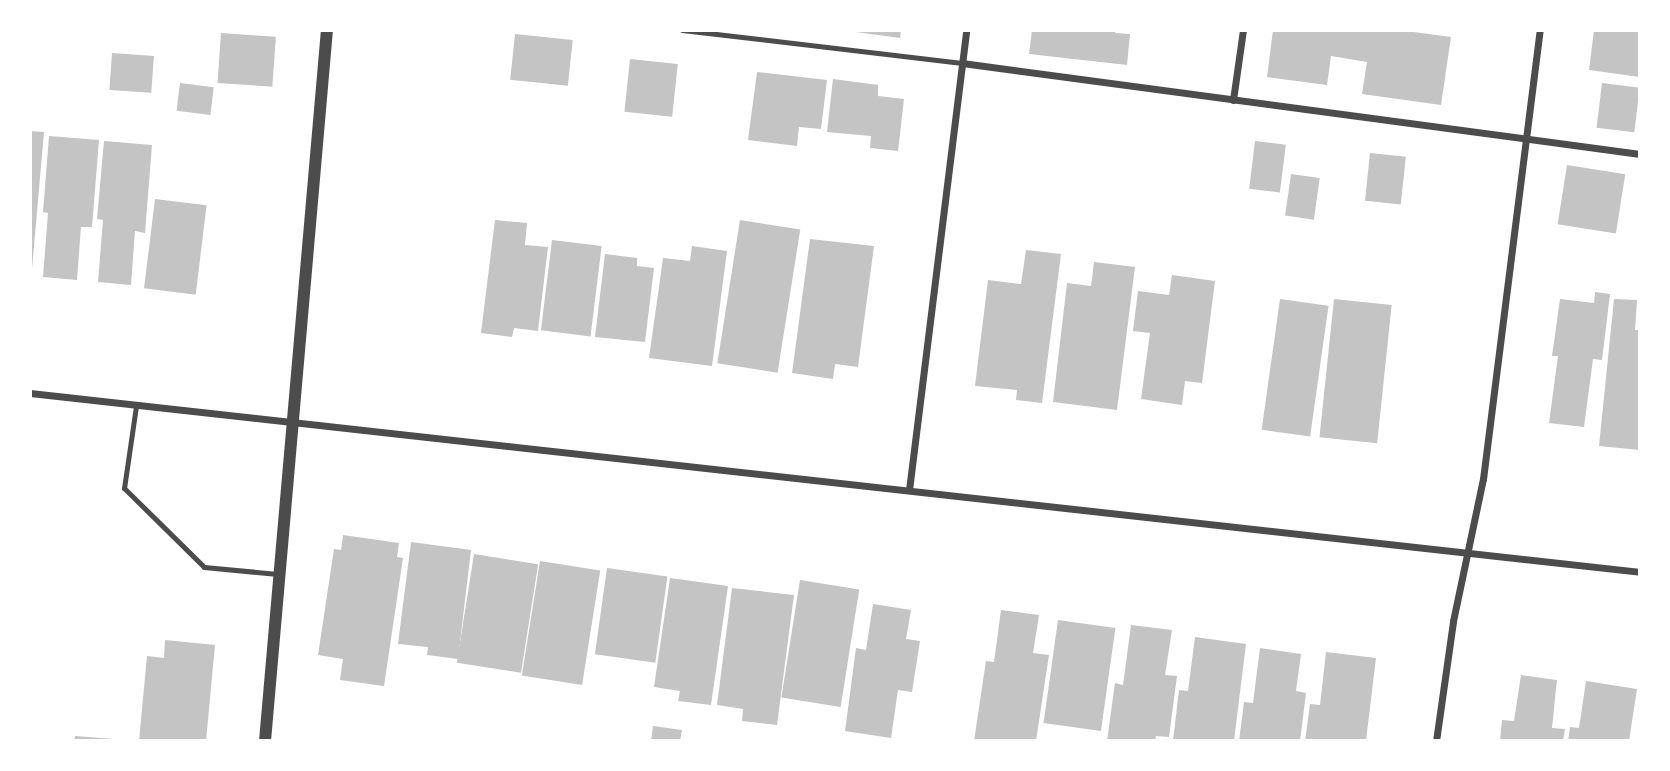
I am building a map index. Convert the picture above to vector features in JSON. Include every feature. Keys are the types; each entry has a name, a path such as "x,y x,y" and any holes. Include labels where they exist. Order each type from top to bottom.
{"street":[{"path":"265,741 327,30"},
{"path":"909,490 966,30"},
{"path":"1233,100 1243,30"},
{"path":"1436,741 1452,621 1483,479 1540,30"},
{"path":"962,63 1640,154"},
{"path":"30,393 1640,572"}],"lane":[{"path":"682,30 962,63"},
{"path":"136,405 124,488 204,567 279,574"}],"building":[{"path":"841,30 901,30 900,38"},
{"path":"1032,30 1116,30 1115,33 1130,34 1127,65 1029,54"},
{"path":"1273,30 1399,30 1451,37 1441,105 1362,94 1367,62 1331,56 1327,85 1267,77"},
{"path":"1594,30 1640,30 1640,77 1589,70"},
{"path":"221,33 276,37 272,87 218,83"},
{"path":"515,34 573,40 568,86 510,80"},
{"path":"112,53 154,56 151,93 109,90"},
{"path":"630,59 678,64 672,117 624,112"},
{"path":"757,72 827,80 821,129 799,127 797,146 748,140"},
{"path":"833,79 878,85 878,96 904,99 898,151 870,148 871,136 827,132"},
{"path":"180,83 214,87 210,115 177,111"},
{"path":"1602,83 1640,88 1634,132 1597,128"},
{"path":"30,131 44,132 32,269 30,269"},
{"path":"49,136 99,140 92,227 81,227 77,280 43,277 48,213 43,212"},
{"path":"104,141 152,145 145,233 135,231 131,285 98,282 103,220 97,219"},
{"path":"1255,141 1286,145 1280,192 1249,189"},
{"path":"1370,153 1406,157 1401,205 1365,201"},
{"path":"1567,165 1625,174 1616,233 1558,224"},
{"path":"1291,174 1320,178 1314,220 1285,216"},
{"path":"155,199 207,205 196,295 144,288"},
{"path":"495,220 527,223 525,245 548,247 538,331 514,328 512,337 481,333"},
{"path":"740,220 800,230 778,373 717,363"},
{"path":"810,239 874,246 858,367 835,364 833,379 792,373"},
{"path":"552,240 602,246 591,336 541,330"},
{"path":"692,246 727,251 712,366 649,358 663,258 690,261"},
{"path":"1026,250 1061,254 1042,403 1016,400 1017,390 975,386 988,280 1021,284"},
{"path":"605,254 637,258 637,266 654,268 645,342 595,337"},
{"path":"1094,262 1135,267 1117,410 1053,402 1067,283 1091,286"},
{"path":"1172,275 1215,281 1202,383 1185,381 1182,405 1141,399 1150,333 1133,331 1138,291 1169,295"},
{"path":"1595,292 1610,294 1602,360 1593,359 1584,427 1549,423 1558,356 1552,356 1560,299 1594,303"},
{"path":"1280,299 1329,306 1310,437 1262,430"},
{"path":"1334,299 1392,305 1377,443 1319,437"},
{"path":"1614,299 1637,300 1635,330 1640,330 1640,450 1599,446"},
{"path":"343,535 399,543 397,557 403,558 384,686 340,680 343,659 318,655 334,549 341,550"},
{"path":"411,542 471,550 458,659 427,655 428,647 398,644"},
{"path":"474,554 538,564 521,673 457,663"},
{"path":"540,561 600,571 582,685 522,676"},
{"path":"607,568 667,576 655,663 595,654"},
{"path":"670,578 728,586 711,705 678,701 680,691 654,687"},
{"path":"800,580 859,589 841,707 781,698"},
{"path":"732,588 794,595 777,725 742,721 743,709 717,705"},
{"path":"873,604 911,610 906,639 920,641 912,692 898,690 891,738 845,731 856,648 866,650"},
{"path":"1001,610 1039,615 1033,653 1049,655 1036,741 974,741 986,661 994,662"},
{"path":"1058,620 1115,628 1101,731 1044,723"},
{"path":"1131,625 1172,630 1165,675 1177,676 1169,737 1156,736 1155,741 1107,741 1115,683 1123,685"},
{"path":"1195,637 1246,644 1234,741 1173,741 1179,690 1188,691"},
{"path":"165,640 215,645 206,741 139,741 147,656 164,658"},
{"path":"1260,648 1301,654 1296,691 1306,693 1300,741 1239,741 1244,702 1253,703"},
{"path":"1326,652 1376,658 1366,741 1305,741 1310,704 1320,705"},
{"path":"1521,675 1557,680 1552,728 1565,729 1563,741 1500,741 1502,720 1514,721"},
{"path":"1586,681 1637,689 1629,741 1568,741 1570,727 1579,728"},
{"path":"653,726 682,730 680,741 651,741"},
{"path":"75,736 114,739 114,741 74,741"}]}
